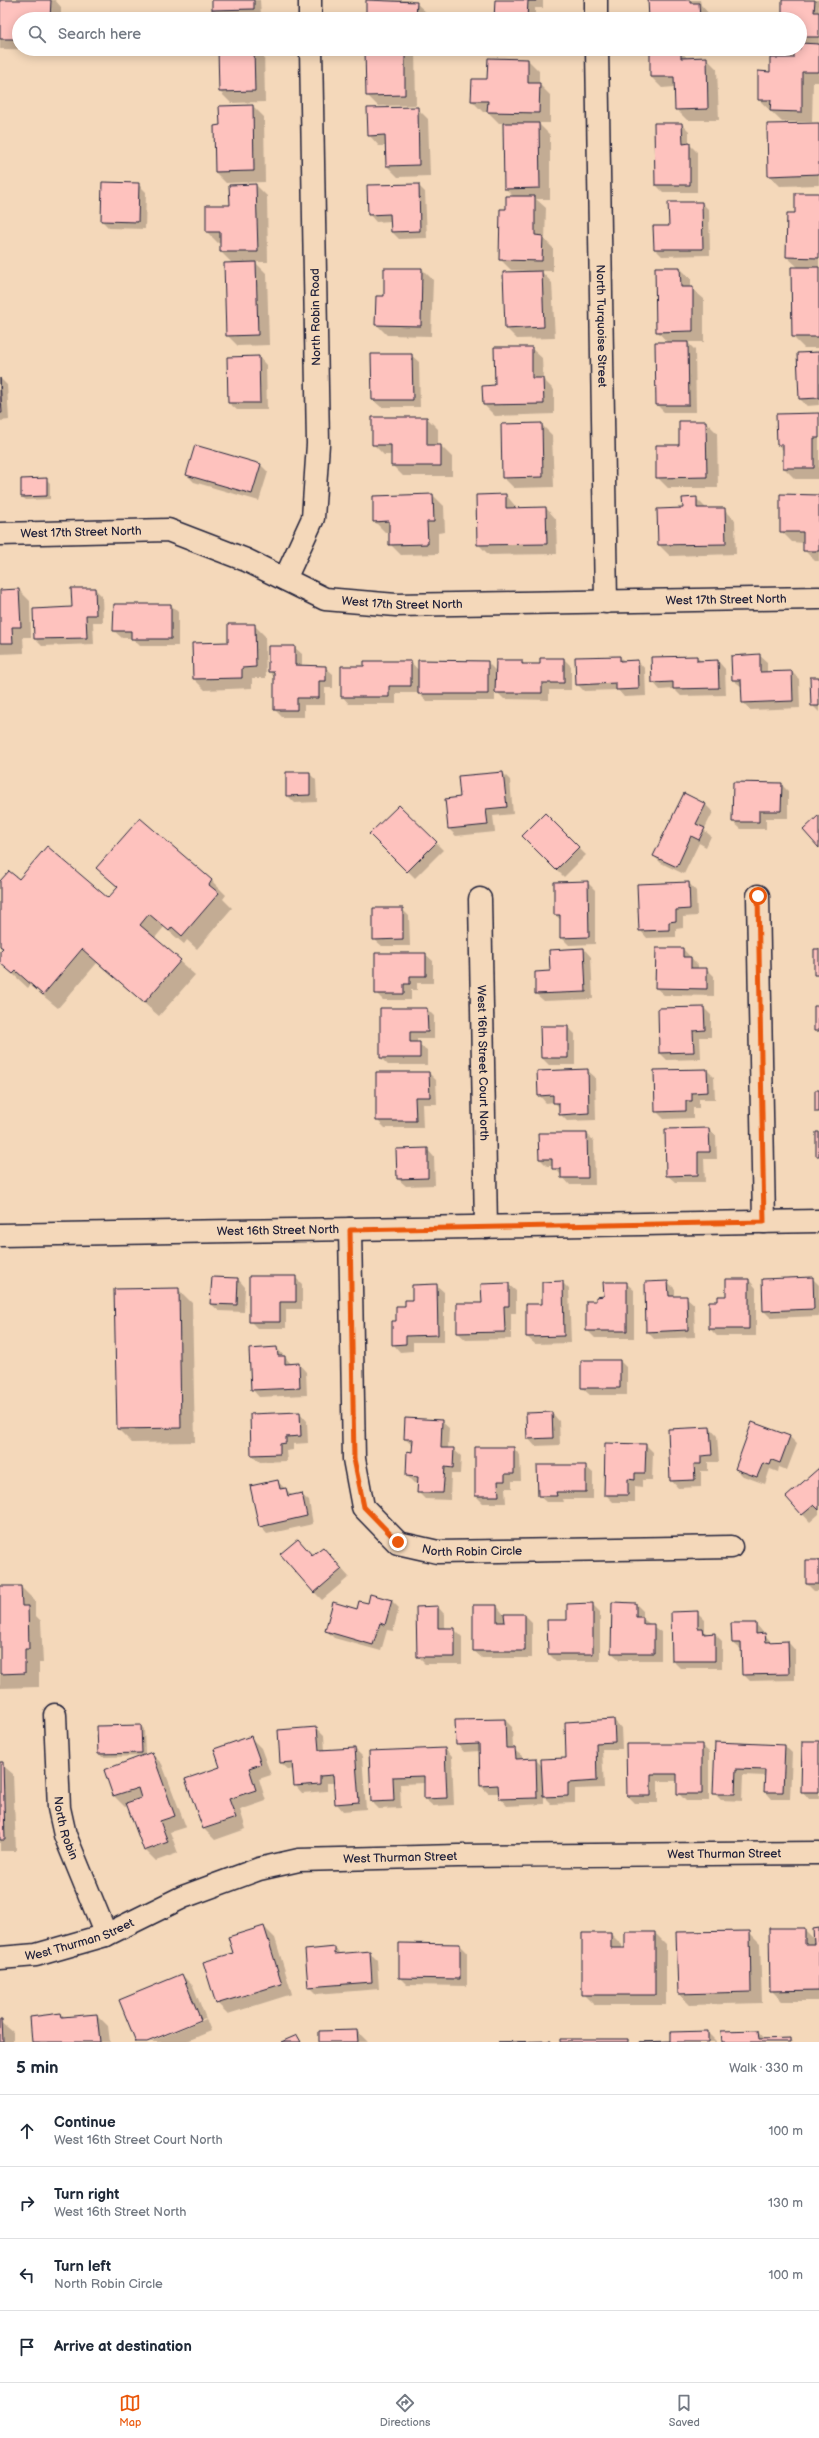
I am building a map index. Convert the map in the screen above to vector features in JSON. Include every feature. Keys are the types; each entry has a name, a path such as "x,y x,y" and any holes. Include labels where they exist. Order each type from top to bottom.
{"street":[{"path":"310,0 310,12"},
{"path":"596,0 596,12"},
{"name":"North Robin Road","path":"285,579 313,518 318,444 311,56"},
{"name":"North Turquoise Street","path":"597,56 606,602"},
{"name":"West 17th Street North","path":"0,534 168,530 246,560 325,599 396,604 819,598"},
{"path":"758,896 764,1222"},
{"name":"West 16th Street Court North","path":"480,899 486,1227"},
{"name":"West 16th Street North","path":"0,1236 819,1221"},
{"name":"North Robin Circle","path":"350,1230 354,1459 364,1507 398,1542 438,1552 731,1547"},
{"name":"North Robin","path":"55,1715 58,1808 65,1835 106,1935"},
{"name":"West Thurman Street","path":"0,1958 36,1955 106,1935 183,1897 259,1870 299,1860 458,1856 819,1853"}],"building":[{"path":"0,0 51,0 50,12 12,12 12,39 0,39"},
{"path":"212,0 254,0 254,9 212,10"},
{"path":"366,0 417,2 416,12 366,12"},
{"path":"495,0 536,0 528,1 527,12 494,12"},
{"path":"648,0 690,0 690,3 699,3 700,12 649,12"},
{"path":"782,0 815,0 814,12 819,12 819,37 807,37 807,12 782,12"},
{"path":"807,43 819,44 819,72 802,72 802,112 770,111 771,100 758,100 758,71 770,72 770,58 794,58 794,56 807,56"},
{"path":"218,56 254,56 255,91 219,92"},
{"path":"365,56 405,56 405,95 366,96"},
{"path":"650,56 681,56 681,58 707,57 708,109 675,110 674,77 650,77"},
{"path":"488,58 528,59 528,83 540,83 539,113 487,112 488,101 471,101 472,79 487,79"},
{"path":"253,105 254,171 215,172 214,126 220,125 219,106"},
{"path":"418,107 419,165 386,166 385,135 368,136 367,108"},
{"path":"503,123 539,123 540,188 504,189"},
{"path":"654,123 682,123 683,144 690,143 690,185 655,185"},
{"path":"819,123 819,174 768,176 767,124"},
{"path":"102,182 139,183 138,222 101,221"},
{"path":"256,184 258,252 220,252 220,232 206,232 206,205 230,205 229,185"},
{"path":"419,184 420,231 391,232 390,214 368,215 367,185"},
{"path":"795,193 819,193 819,258 786,257 787,213 795,213"},
{"path":"506,196 535,196 535,235 543,236 542,261 499,260 500,209 506,209"},
{"path":"668,202 702,202 703,249 654,249 653,226 669,226"},
{"path":"256,262 258,335 226,336 224,263"},
{"path":"655,267 680,267 681,287 693,287 693,331 656,332"},
{"path":"791,267 819,267 819,337 792,337"},
{"path":"384,268 422,268 421,326 375,325 376,296 384,296"},
{"path":"542,271 544,327 505,329 503,272"},
{"path":"655,342 688,342 689,405 656,405"},
{"path":"494,347 532,347 532,378 543,378 544,404 483,405 482,386 495,385"},
{"path":"819,352 819,398 799,399 797,353"},
{"path":"371,354 412,354 413,400 372,400"},
{"path":"259,356 260,403 228,403 227,357"},
{"path":"0,378 2,413 0,413"},
{"path":"819,413 819,438 814,438 814,468 783,468 783,445 777,445 776,414"},
{"path":"372,417 427,417 427,445 441,445 441,466 391,466 391,445 372,445"},
{"path":"679,421 706,421 707,477 656,478 656,445 679,445"},
{"path":"542,423 543,477 502,478 501,424"},
{"path":"195,445 261,464 252,494 186,475"},
{"path":"47,478 47,496 21,497 21,479"},
{"path":"433,494 434,522 427,522 428,544 389,545 389,521 373,522 373,496"},
{"path":"506,494 506,508 546,507 547,544 477,545 476,495"},
{"path":"780,494 819,495 819,551 803,551 803,532 780,532"},
{"path":"697,497 697,508 725,508 726,544 658,545 657,509 683,508 682,498"},
{"path":"71,588 95,588 96,615 86,615 87,638 34,639 33,609 72,607"},
{"path":"19,589 21,627 12,627 13,643 0,643 0,590"},
{"path":"114,604 171,604 171,639 131,639 131,631 113,631"},
{"path":"228,624 255,624 256,667 242,668 242,678 193,679 192,643 228,642"},
{"path":"268,646 295,646 295,665 326,666 326,681 319,681 319,698 297,698 297,710 274,710 274,672 268,672"},
{"path":"760,654 760,672 792,671 793,701 742,703 741,680 732,680 731,656"},
{"path":"620,656 620,661 638,660 639,689 616,690 616,683 576,685 575,657"},
{"path":"697,656 697,661 718,660 719,688 673,689 673,682 652,683 651,657"},
{"path":"540,658 564,658 564,683 542,683 542,693 495,693 496,660 522,660 522,664 540,664"},
{"path":"418,660 488,661 488,694 418,694"},
{"path":"364,661 411,661 411,686 389,686 389,697 341,697 341,666 364,666"},
{"path":"810,677 819,677 819,706 811,706"},
{"path":"286,772 310,772 310,795 286,796"},
{"path":"503,772 507,807 486,809 488,825 448,829 445,799 460,797 458,776"},
{"path":"733,782 782,783 781,811 759,811 759,822 732,822"},
{"path":"684,793 706,804 696,824 705,828 699,840 691,836 677,867 653,856"},
{"path":"399,805 437,842 407,872 369,834"},
{"path":"545,813 579,847 556,870 522,836"},
{"path":"819,815 819,848 803,830"},
{"path":"140,818 212,880 209,885 219,893 182,936 172,927 169,931 149,914 140,925 181,960 144,1003 82,949 43,995 16,971 13,974 0,963 0,951 3,948 0,946 0,881 9,871 19,879 47,846 108,898 118,887 96,868"},
{"path":"588,881 589,937 560,938 560,915 554,915 554,882"},
{"path":"689,882 690,909 676,910 676,921 669,922 669,930 639,931 637,884"},
{"path":"373,908 403,908 403,939 373,940"},
{"path":"584,948 586,992 535,994 535,972 550,971 549,950"},
{"path":"656,948 683,948 683,957 691,957 691,968 707,968 707,989 655,988"},
{"path":"814,949 819,949 819,975 814,975"},
{"path":"375,953 426,953 426,976 410,976 410,984 404,984 404,994 375,994"},
{"path":"814,1006 819,1006 819,1031 814,1031"},
{"path":"704,1007 705,1030 693,1031 694,1052 659,1053 658,1008"},
{"path":"380,1008 427,1008 428,1032 410,1032 410,1042 420,1042 420,1058 380,1058"},
{"path":"540,1026 568,1026 568,1058 541,1058"},
{"path":"588,1069 589,1113 559,1115 559,1103 553,1103 553,1095 538,1096 537,1071"},
{"path":"707,1069 708,1092 692,1093 692,1101 686,1101 686,1111 655,1112 654,1070"},
{"path":"376,1072 429,1072 430,1097 415,1097 416,1121 376,1121"},
{"path":"815,1090 819,1090 819,1112 815,1112"},
{"path":"709,1128 710,1152 698,1152 698,1175 666,1176 665,1129"},
{"path":"816,1132 819,1132 819,1156 816,1156"},
{"path":"538,1133 587,1133 588,1178 561,1178 561,1169 552,1169 552,1159 539,1159"},
{"path":"428,1148 428,1178 397,1179 396,1149"},
{"path":"249,1276 296,1276 296,1302 280,1302 280,1322 249,1322"},
{"path":"212,1277 238,1278 237,1305 210,1304"},
{"path":"813,1277 814,1309 763,1311 762,1279"},
{"path":"726,1279 749,1279 749,1329 709,1329 709,1301 718,1301 718,1296 726,1296"},
{"path":"563,1281 564,1336 526,1337 526,1304 542,1304 542,1282"},
{"path":"668,1281 669,1296 687,1296 688,1330 646,1332 645,1282"},
{"path":"603,1282 627,1282 627,1331 586,1331 586,1301 596,1301 596,1297 604,1296"},
{"path":"509,1283 509,1306 504,1306 505,1332 457,1333 457,1303 482,1303 481,1284"},
{"path":"437,1284 438,1335 406,1336 406,1344 392,1345 392,1321 396,1321 396,1306 405,1306 405,1300 412,1300 412,1285"},
{"path":"179,1288 181,1428 117,1429 114,1289"},
{"path":"277,1347 278,1356 285,1356 285,1364 299,1363 300,1388 251,1390 249,1349"},
{"path":"581,1360 620,1360 620,1388 581,1388"},
{"path":"300,1412 301,1436 286,1437 286,1443 280,1444 280,1454 251,1455 250,1414"},
{"path":"552,1412 553,1438 527,1439 526,1413"},
{"path":"405,1418 442,1420 441,1448 454,1448 453,1468 445,1467 443,1493 417,1493 418,1477 406,1476 407,1451 412,1452 413,1439 404,1439"},
{"path":"752,1422 790,1436 780,1463 772,1460 770,1465 763,1463 757,1477 735,1469"},
{"path":"710,1427 712,1455 701,1456 701,1464 694,1464 695,1480 670,1481 668,1429"},
{"path":"605,1443 646,1444 645,1473 635,1473 635,1480 628,1479 628,1495 604,1495"},
{"path":"475,1447 514,1447 514,1474 505,1474 505,1481 498,1481 499,1496 475,1496"},
{"path":"537,1465 586,1465 586,1492 556,1492 557,1496 538,1496"},
{"path":"819,1468 819,1510 814,1505 802,1515 786,1497"},
{"path":"278,1480 280,1489 286,1488 288,1496 302,1493 307,1516 259,1527 250,1486"},
{"path":"298,1539 312,1555 323,1547 342,1569 314,1593 280,1554"},
{"path":"806,1560 819,1560 819,1584 806,1584"},
{"path":"0,1586 21,1586 22,1606 28,1606 29,1649 25,1649 25,1673 0,1674"},
{"path":"370,1594 392,1600 385,1625 380,1623 373,1645 325,1631 333,1602 357,1609 359,1601 368,1603"},
{"path":"612,1602 636,1603 636,1617 643,1617 643,1624 654,1624 654,1653 611,1653"},
{"path":"593,1603 593,1654 548,1654 547,1620 567,1620 567,1604"},
{"path":"473,1605 497,1605 497,1622 505,1622 504,1614 525,1614 525,1651 473,1651"},
{"path":"438,1606 438,1628 455,1628 455,1657 417,1657 416,1607"},
{"path":"698,1611 698,1628 703,1628 704,1634 715,1633 715,1661 672,1661 671,1612"},
{"path":"731,1623 756,1623 756,1634 765,1633 766,1642 788,1641 789,1674 742,1675 741,1643 732,1643"},
{"path":"505,1719 506,1748 515,1748 516,1759 536,1758 537,1798 499,1799 498,1785 480,1786 479,1744 456,1745 455,1720"},
{"path":"614,1719 615,1742 596,1743 597,1781 568,1783 568,1796 543,1797 541,1759 566,1758 565,1722"},
{"path":"141,1725 142,1753 98,1754 97,1726"},
{"path":"317,1727 319,1750 355,1748 359,1802 335,1804 333,1775 320,1776 320,1784 294,1786 292,1762 280,1763 278,1730"},
{"path":"251,1736 261,1764 249,1768 256,1790 229,1799 236,1818 203,1829 185,1779 220,1767 214,1749"},
{"path":"802,1741 819,1741 819,1792 801,1792"},
{"path":"715,1742 785,1745 783,1792 764,1792 765,1770 736,1769 735,1794 713,1794"},
{"path":"626,1744 702,1744 702,1794 677,1794 677,1774 651,1774 651,1796 627,1796"},
{"path":"445,1748 447,1798 424,1799 424,1776 393,1777 394,1801 371,1802 369,1751"},
{"path":"152,1752 175,1816 160,1821 168,1842 144,1851 126,1803 141,1798 138,1788 113,1796 104,1770"},
{"path":"0,1762 3,1762 5,1840 0,1840"},
{"path":"264,1926 282,1984 216,2004 203,1962 233,1953 228,1937"},
{"path":"769,1928 805,1928 805,1944 814,1944 813,1929 819,1928 819,1990 770,1991"},
{"path":"750,1931 751,1992 678,1994 676,1932"},
{"path":"625,1932 655,1932 655,1995 582,1995 582,1933 611,1933 611,1948 625,1948"},
{"path":"399,1943 460,1944 460,1979 399,1978"},
{"path":"335,1947 335,1954 370,1951 372,1982 308,1987 305,1950"},
{"path":"182,1974 201,2020 147,2042 136,2042 119,2000"},
{"path":"61,2013 62,2017 97,2014 100,2042 32,2042 30,2017"},
{"path":"0,2020 2,2020 3,2042 0,2042"},
{"path":"357,2030 358,2042 319,2042 319,2031"},
{"path":"758,2030 759,2039 791,2038 791,2042 722,2042 721,2031"},
{"path":"708,2031 708,2042 639,2042 671,2041 671,2032"},
{"path":"297,2035 301,2042 281,2042"},
{"path":"560,2039 628,2039 628,2042 560,2042"},
{"path":"551,2041 551,2042 498,2042"}],"route":[{"path":"398,1542 364,1507 354,1459 350,1230 764,1222 758,896"}]}
